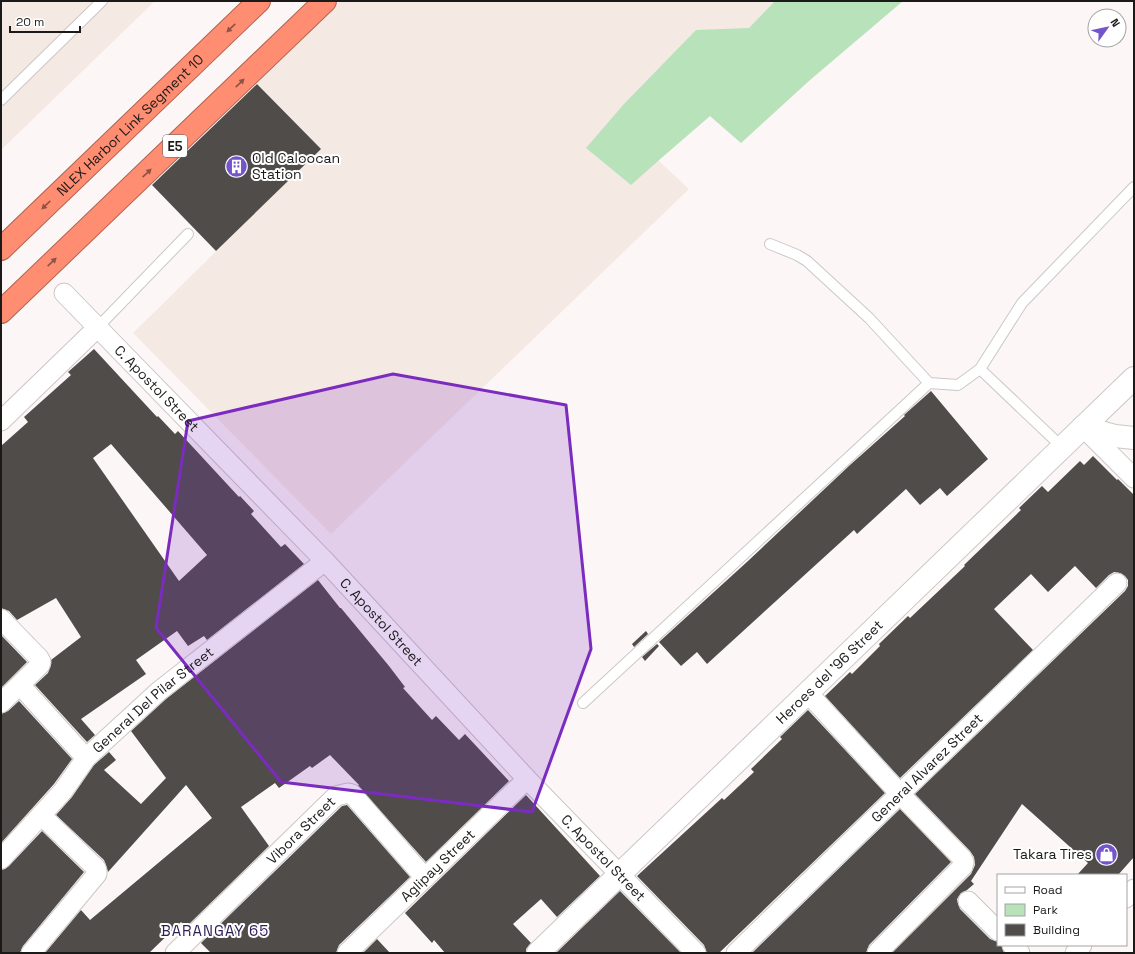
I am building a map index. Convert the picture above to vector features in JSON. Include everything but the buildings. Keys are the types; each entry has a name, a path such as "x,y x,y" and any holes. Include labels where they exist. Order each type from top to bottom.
{"highway":[{"name":"NLEX Harbor Link Segment 10","path":"1,249 259,1"},
{"name":"E5","path":"1,312 325,1"},
{"path":"1,316 24,289"}],"street":[{"name":"C. Apostol Street","path":"64,293 325,562 527,779 696,953"},
{"path":"1,421 98,327"},
{"name":"Heroes del '96 Street","path":"538,953 1134,378"},
{"path":"1083,428 1115,436 1134,438"},
{"path":"1083,428 1134,478"},
{"name":"General Del Pilar Street","path":"1,859 63,791 86,758 159,691 325,562"},
{"name":"General Alvarez Street","path":"736,953 1117,584"},
{"path":"1,619 39,658 41,662 40,665 1,703"},
{"path":"20,685 86,758"},
{"path":"808,693 900,794 962,858 964,862 963,866 948,882 877,953"},
{"name":"Aglipay Street","path":"347,953 527,779"},
{"name":"Vibora Street","path":"175,953 336,796 342,794 352,794 425,878"},
{"path":"31,953 97,871 96,868 41,815"},
{"path":"1127,897 1134,889"},
{"path":"968,901 997,930"}],"lane":[{"path":"1,100 102,1"},
{"path":"770,244 797,255 807,261 869,318 929,383 958,385 980,369 1022,303 1134,187"},
{"path":"98,327 188,234"},
{"path":"980,369 1062,447"},
{"path":"583,703 929,383"}],"highlighted area":[{"path":"393,374 566,405 591,649 532,812 281,782 156,628 188,421"}],"shaded area":[{"path":"1,1 155,1 1,150"},
{"path":"340,1 903,1 810,80 741,143 710,116 658,160 689,189 331,534 133,333 320,149 255,81"}],"green space":[{"path":"775,1 903,1 810,80 741,143 710,116 631,185 586,148 624,104 696,30 749,28"}],"place":[{"name":"Old Caloocan Station","path":"236,166"},
{"name":"Takara Tires","path":"1107,854"}],"district":[{"name":"BARANGAY 65","path":"215,931"}]}
